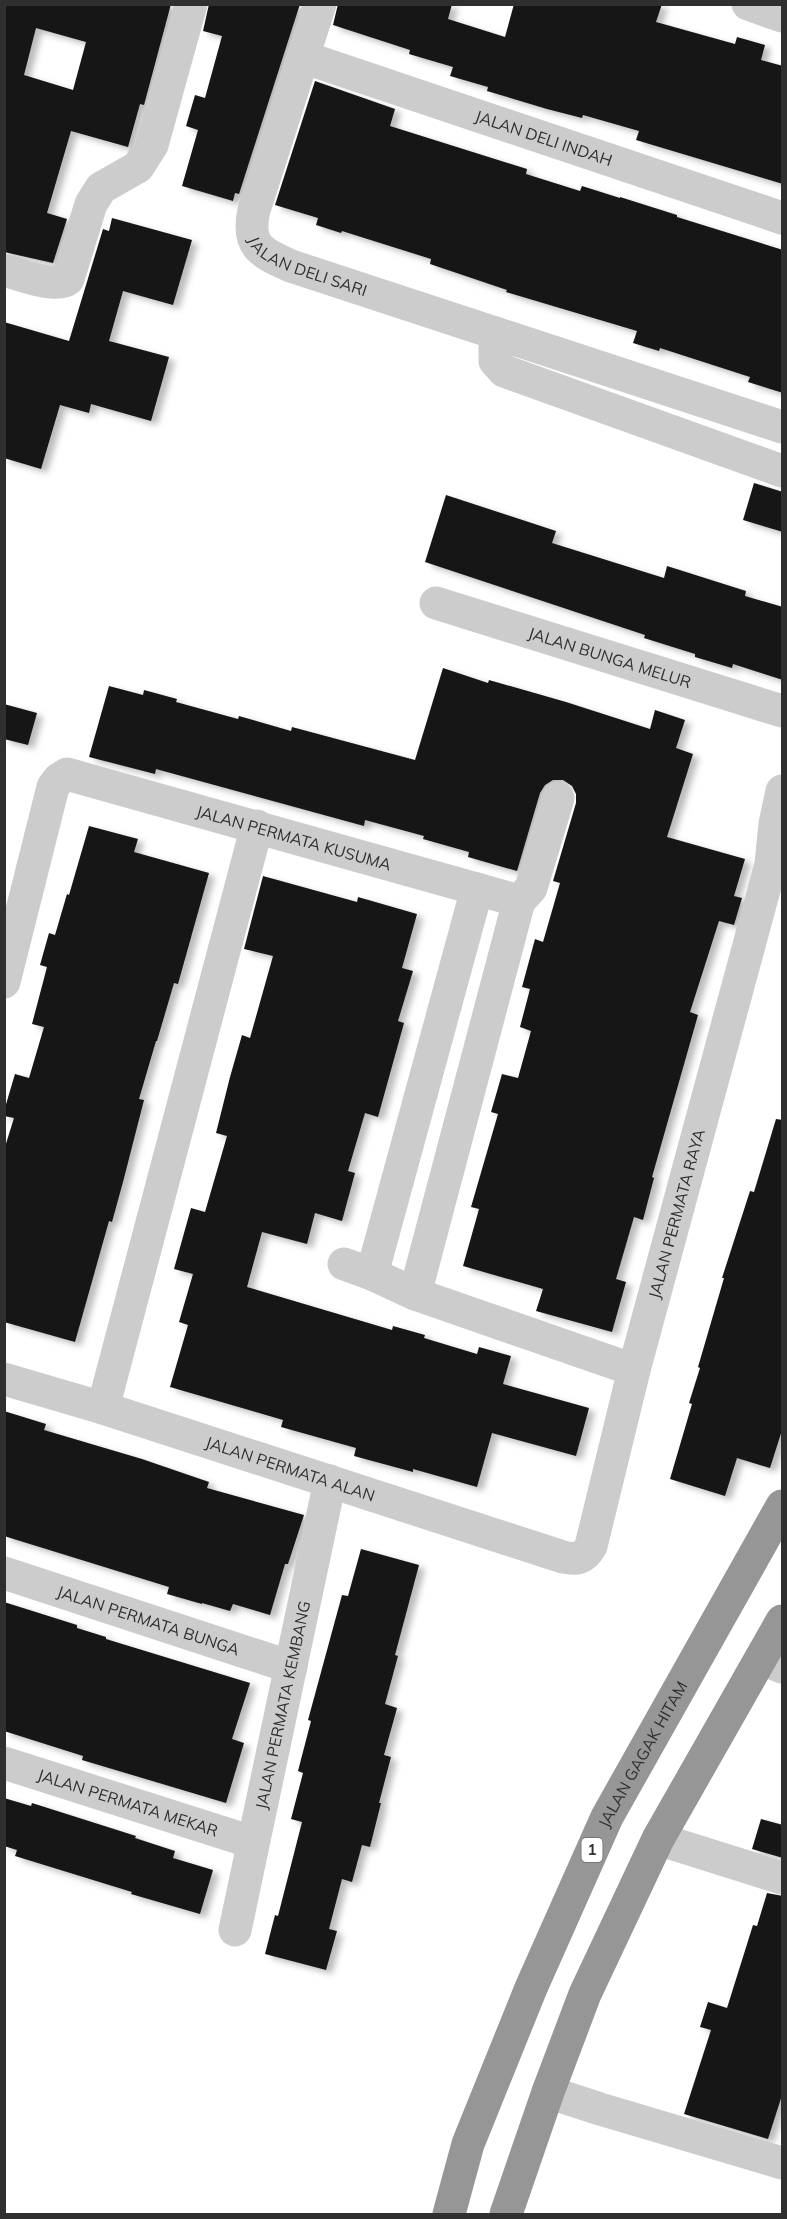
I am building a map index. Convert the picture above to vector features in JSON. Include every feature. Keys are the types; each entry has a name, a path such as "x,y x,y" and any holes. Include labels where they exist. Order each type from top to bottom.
{"highway":[{"name":"JALAN GAGAK HITAM","path":"449,2214 468,2144 531,1988 607,1817 783,1506"},
{"path":"506,2214 585,1994 658,1839 772,1662 783,1621"}],"street":[{"path":"4,270 56,283 65,282 68,279 91,204 101,188 138,167 152,145 191,4"},
{"name":"JALAN DELI SARI","path":"320,4 254,210 251,225 252,238 259,249 291,266 783,427"},
{"path":"748,4 783,16"},
{"name":"JALAN DELI INDAH","path":"303,57 783,218"},
{"path":"495,333 495,361 504,371 783,471"},
{"name":"JALAN BUNGA MELUR","path":"436,603 783,711"},
{"name":"JALAN PERMATA KUSUMA","path":"4,982 53,787 67,774 519,902"},
{"name":"JALAN PERMATA RAYA","path":"577,1559 584,1556 591,1546 634,1370 777,856 775,824 783,791"},
{"path":"415,1294 519,902 531,888 558,798"},
{"path":"103,1408 257,826"},
{"path":"477,889 358,1269 415,1294 634,1370"},
{"name":"JALAN PERMATA ALAN","path":"4,1379 103,1408 563,1557 577,1559"},
{"name":"JALAN PERMATA KEMBANG","path":"235,1930 330,1481"},
{"name":"JALAN PERMATA BUNGA","path":"4,1573 291,1667"},
{"name":"JALAN PERMATA MEKAR","path":"4,1763 252,1842"},
{"path":"658,1839 783,1878"},
{"path":"548,2092 783,2163"}],"building":[{"path":"4,4 171,4 144,105 140,104 128,147 71,131 47,213 67,219 53,263 4,252","holes":["36,28 86,42 73,90 24,75"]},
{"path":"209,4 300,4 239,194 235,193 233,201 182,186 198,130 186,126 195,95 205,98 222,36 203,31"},
{"path":"338,4 452,4 448,19 505,37 514,4 662,4 656,22 735,44 737,37 765,45 761,60 783,66 783,184 636,140 639,131 583,115 582,118 547,109 487,91 488,87 450,76 453,67 409,54 410,50 333,25"},
{"path":"315,81 395,109 390,126 527,169 526,174 580,191 582,186 620,197 783,250 783,393 748,382 750,377 660,348 659,351 633,343 637,331 506,292 507,290 430,264 431,259 316,225 318,218 275,205"},
{"path":"112,218 192,240 173,305 123,291 109,341 169,357 151,421 91,404 89,413 60,405 41,469 4,458 4,322 69,341 103,229 109,231"},
{"path":"754,483 783,492 783,532 743,520"},
{"path":"446,495 556,531 552,543 664,578 667,566 746,591 745,596 783,607 783,680 733,664 732,668 695,657 695,654 644,638 645,635 425,562"},
{"path":"443,668 488,683 489,680 566,702 650,729 655,710 685,720 676,748 693,754 667,837 745,859 734,896 742,898 734,925 719,921 690,1012 698,1015 652,1177 654,1178 643,1220 634,1217 616,1279 626,1282 612,1332 536,1311 543,1289 463,1266 479,1209 471,1207 498,1114 491,1112 502,1074 518,1078 531,1031 520,1027 530,989 522,987 535,939 543,942 560,883 553,881 576,803 576,794 572,786 563,780 553,780 545,785 540,793 517,871 468,857 469,852 423,839 424,836 365,820 364,826 156,769 155,774 89,757 109,686 143,695 144,690 177,699 176,702 238,719 239,716 291,731 292,727 415,760"},
{"path":"4,704 37,713 28,745 4,739"},
{"path":"89,826 138,839 134,852 209,873 178,984 174,983 139,1099 144,1100 123,1182 112,1222 109,1221 75,1342 4,1322 4,1150 14,1118 4,1116 4,1111 15,1074 29,1078 44,1027 32,1024 47,967 40,965 49,933 55,935"},
{"path":"263,876 357,902 358,897 417,914 402,968 413,971 398,1021 404,1023 378,1117 365,1113 348,1171 355,1173 342,1221 315,1213 307,1244 262,1232 247,1287 392,1330 393,1326 425,1335 424,1338 477,1354 479,1347 511,1356 503,1384 589,1408 576,1456 492,1433 477,1487 413,1469 413,1472 354,1456 356,1448 281,1427 283,1420 170,1387 188,1325 179,1322 193,1274 174,1269 191,1208 205,1212 227,1136 216,1133 230,1077 242,1035 250,1038 273,956 244,949"},
{"path":"776,1119 783,1120 783,1427 770,1468 737,1458 725,1496 670,1479 692,1404 689,1403 724,1278 722,1278 750,1191 754,1192"},
{"path":"4,1411 46,1424 44,1430 209,1482 207,1488 304,1515 288,1564 285,1564 270,1615 233,1604 230,1611 167,1594 169,1587 4,1536"},
{"path":"361,1549 419,1565 395,1655 398,1656 385,1704 397,1708 384,1755 391,1757 379,1803 381,1803 370,1847 362,1845 352,1882 342,1879 329,1929 337,1931 326,1970 265,1954 275,1915 278,1916 302,1822 291,1819 303,1773 298,1771 311,1721 308,1720 342,1595 348,1596"},
{"path":"4,1602 77,1625 77,1628 106,1637 106,1639 250,1683 232,1739 244,1743 226,1803 82,1760 83,1756 4,1731"},
{"path":"4,1798 31,1806 32,1803 136,1836 135,1838 175,1851 173,1858 213,1870 200,1914 15,1856 17,1850 4,1846"},
{"path":"761,1819 783,1825 783,1858 752,1849"},
{"path":"767,1893 783,1896 783,2092 768,2139 684,2114 711,2030 700,2027 708,2002 727,2008 753,1925 757,1926"}]}
